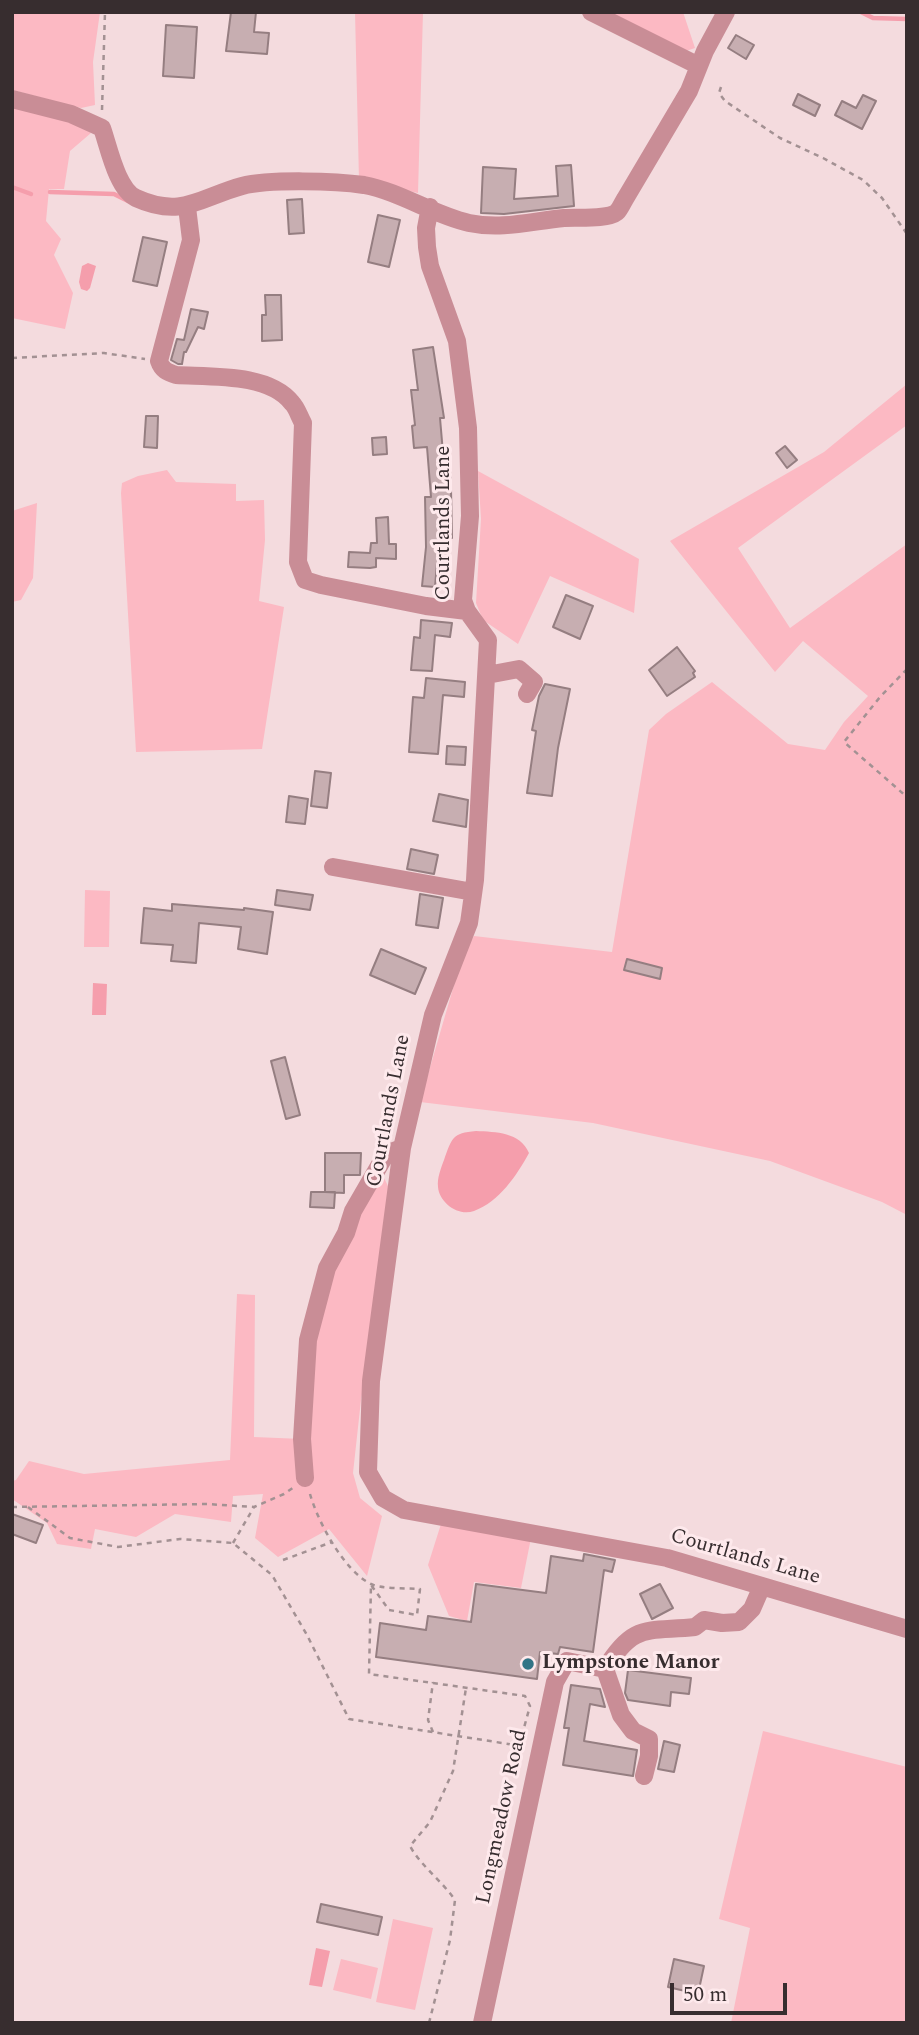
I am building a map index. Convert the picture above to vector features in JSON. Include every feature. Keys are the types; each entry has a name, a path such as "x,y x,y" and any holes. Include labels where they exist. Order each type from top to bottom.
{"street":[{"path":"591,12 699,66"},
{"path":"12,99 71,114 102,128 123,188 129,194 157,205 187,207 244,185 297,181 365,185 468,223 503,227 563,218 607,216 617,212 690,91 699,66 726,12"},
{"path":"187,207 191,240 159,361 167,372 176,375 255,381 280,392 292,402 303,422 298,562 305,580 426,606 467,611"},
{"name":"Courtlands Lane","path":"430,207 426,228 427,247 442,304 457,341 468,428 470,516 463,600 467,611 488,640 487,675 469,923 433,1015 394,1151 371,1381 368,1472 383,1498 404,1510 667,1558 907,1629"},
{"path":"487,675 519,669 534,682 527,694"},
{"path":"332,867 473,892"},
{"path":"305,1478 302,1439 308,1340 327,1268 346,1233 353,1211 394,1151"},
{"path":"644,1776 649,1756 649,1739 633,1731 621,1715 605,1668 617,1649 631,1636 657,1628 695,1627 704,1620 739,1622 752,1609 762,1586"},
{"name":"Longmeadow Road","path":"482,2023 555,1682 567,1661 605,1668"}],"path":[{"path":"102,128 101,81 105,12"},
{"path":"722,87 719,93 725,102 780,138 863,180 882,198 907,234"},
{"path":"12,358 104,353 159,361"},
{"path":"907,669 880,696 844,742 907,797"},
{"path":"12,1507 207,1504 254,1507 284,1494 305,1478 313,1503 332,1542 350,1567 371,1585 389,1610 417,1615 420,1589 371,1585"},
{"path":"28,1507 70,1538 118,1547 180,1539 233,1544 272,1575 307,1636 349,1719 515,1745 522,1735 530,1706 525,1696 369,1674 371,1585"},
{"path":"233,1544 254,1507"},
{"path":"283,1560 332,1542"},
{"path":"433,1682 428,1720 433,1732"},
{"path":"429,2023 450,1940 455,1899 416,1857 410,1846 430,1822 453,1770 466,1688"}],"shaded area":[{"path":"12,12 100,12 93,62 95,105 81,108 12,90"},
{"path":"355,12 423,12 418,193 359,180"},
{"path":"603,12 683,12 695,48 683,52"},
{"path":"12,104 81,126 91,133 70,151 64,189 49,189 46,221 61,239 54,255 73,293 65,329 12,318"},
{"path":"88,263 96,266 87,291 81,289 79,282 82,266"},
{"path":"907,384 907,425 738,548 790,628 907,544 907,1215 882,1202 770,1161 593,1123 420,1102 463,954 474,936 612,952 649,730 666,714 712,682 788,744 825,750 844,722 868,696 803,641 775,672 670,541 824,452"},
{"path":"167,470 176,482 236,484 236,501 264,500 265,540 259,601 284,607 262,749 136,752 122,483 138,476"},
{"path":"478,471 639,559 634,613 550,576 518,644 483,620 476,603 481,519"},
{"path":"37,503 33,578 21,600 12,602 12,511"},
{"path":"85,890 110,891 109,947 84,947"},
{"path":"93,983 107,984 106,1015 92,1015"},
{"path":"476,1131 514,1137 529,1153 513,1179 499,1194 483,1207 462,1212 450,1207 442,1198 438,1187 439,1177 454,1138 462,1133"},
{"path":"384,1178 392,1194 387,1250 361,1400 353,1473 360,1498 382,1516 367,1576 329,1529 278,1557 255,1538 263,1494 233,1496 231,1522 175,1514 136,1537 95,1529 91,1549 57,1544 47,1523 12,1499 12,1481 16,1480 29,1461 84,1474 230,1460 237,1294 255,1295 254,1437 302,1439 319,1326 334,1271 356,1218"},
{"path":"441,1524 531,1538 521,1588 474,1582 467,1621 449,1616 428,1565"},
{"path":"763,1731 907,1767 907,2023 731,2023 750,1928 719,1919"},
{"path":"393,1919 433,1928 415,2010 376,2002"},
{"path":"316,1948 330,1951 322,1987 309,1985"},
{"path":"341,1959 378,1968 371,1999 333,1990"}],"building":[{"path":"231,12 256,12 254,32 269,33 267,54 226,51"},
{"path":"166,25 197,27 194,78 163,76"},
{"path":"736,35 754,45 746,59 728,48"},
{"path":"798,94 820,105 815,116 793,105"},
{"path":"863,95 876,101 862,129 835,115 842,101 856,108"},
{"path":"571,165 574,206 504,214 481,213 483,167 516,169 514,199 558,196 556,166"},
{"path":"302,199 304,233 289,234 287,200"},
{"path":"378,215 400,220 389,267 368,262"},
{"path":"143,237 167,242 157,286 133,281"},
{"path":"265,295 281,295 282,340 262,341 262,315 266,315"},
{"path":"191,309 208,312 204,329 198,327 184,352 182,364 178,364 171,360 177,339 184,340"},
{"path":"433,347 444,418 440,418 443,453 449,452 452,538 449,538 447,564 437,563 435,587 422,586 426,547 425,497 431,497 427,447 414,448 412,426 415,425 411,390 418,390 413,350"},
{"path":"146,416 158,416 157,448 144,447"},
{"path":"386,437 387,454 373,455 372,438"},
{"path":"785,446 797,460 787,468 776,453"},
{"path":"388,517 389,544 396,544 396,559 376,558 376,567 370,568 348,567 349,552 370,553 371,543 377,543 376,518"},
{"path":"566,595 593,606 580,639 553,627"},
{"path":"421,620 452,623 450,637 435,635 432,671 411,670 414,637 420,638"},
{"path":"677,647 695,671 695,677 667,696 649,670"},
{"path":"426,678 465,682 464,697 443,695 438,754 409,752 413,697 424,698"},
{"path":"545,684 570,689 552,796 527,793 536,731 532,730 539,696"},
{"path":"447,746 466,747 465,765 446,764"},
{"path":"315,771 331,773 327,808 311,806"},
{"path":"439,794 468,800 466,827 433,821"},
{"path":"289,796 308,799 305,824 286,822"},
{"path":"411,849 438,855 434,874 407,869"},
{"path":"277,890 313,895 310,910 275,905"},
{"path":"420,894 443,898 438,928 416,925"},
{"path":"172,904 273,912 267,954 238,949 241,927 199,923 196,963 171,961 173,945 141,943 144,908 172,911"},
{"path":"381,949 426,968 415,994 370,975"},
{"path":"627,959 662,968 660,979 624,970"},
{"path":"285,1057 300,1115 286,1119 271,1061"},
{"path":"325,1153 361,1153 360,1175 344,1175 344,1193 325,1192"},
{"path":"311,1192 335,1192 334,1208 310,1207"},
{"path":"12,1514 43,1525 36,1543 12,1534"},
{"path":"584,1554 615,1560 612,1572 604,1570 593,1652 560,1647 558,1654 540,1652 537,1679 376,1657 380,1623 426,1630 428,1616 471,1622 476,1584 546,1593 551,1556 583,1561"},
{"path":"660,1584 673,1608 652,1619 640,1594"},
{"path":"628,1670 691,1678 689,1694 671,1692 670,1706 628,1700 625,1693"},
{"path":"571,1685 600,1689 605,1707 590,1704 584,1741 637,1750 633,1776 563,1765 569,1728 564,1728"},
{"path":"664,1741 680,1745 674,1772 658,1769"},
{"path":"321,1904 382,1917 378,1935 317,1922"},
{"path":"674,1959 704,1966 698,1994 668,1987"}],"waterway":[{"path":"861,12 873,18 907,19"},
{"path":"12,187 31,194"},
{"path":"50,192 114,194 128,201"}],"place":[{"name":"Lympstone Manor","path":"528,1664"}]}
